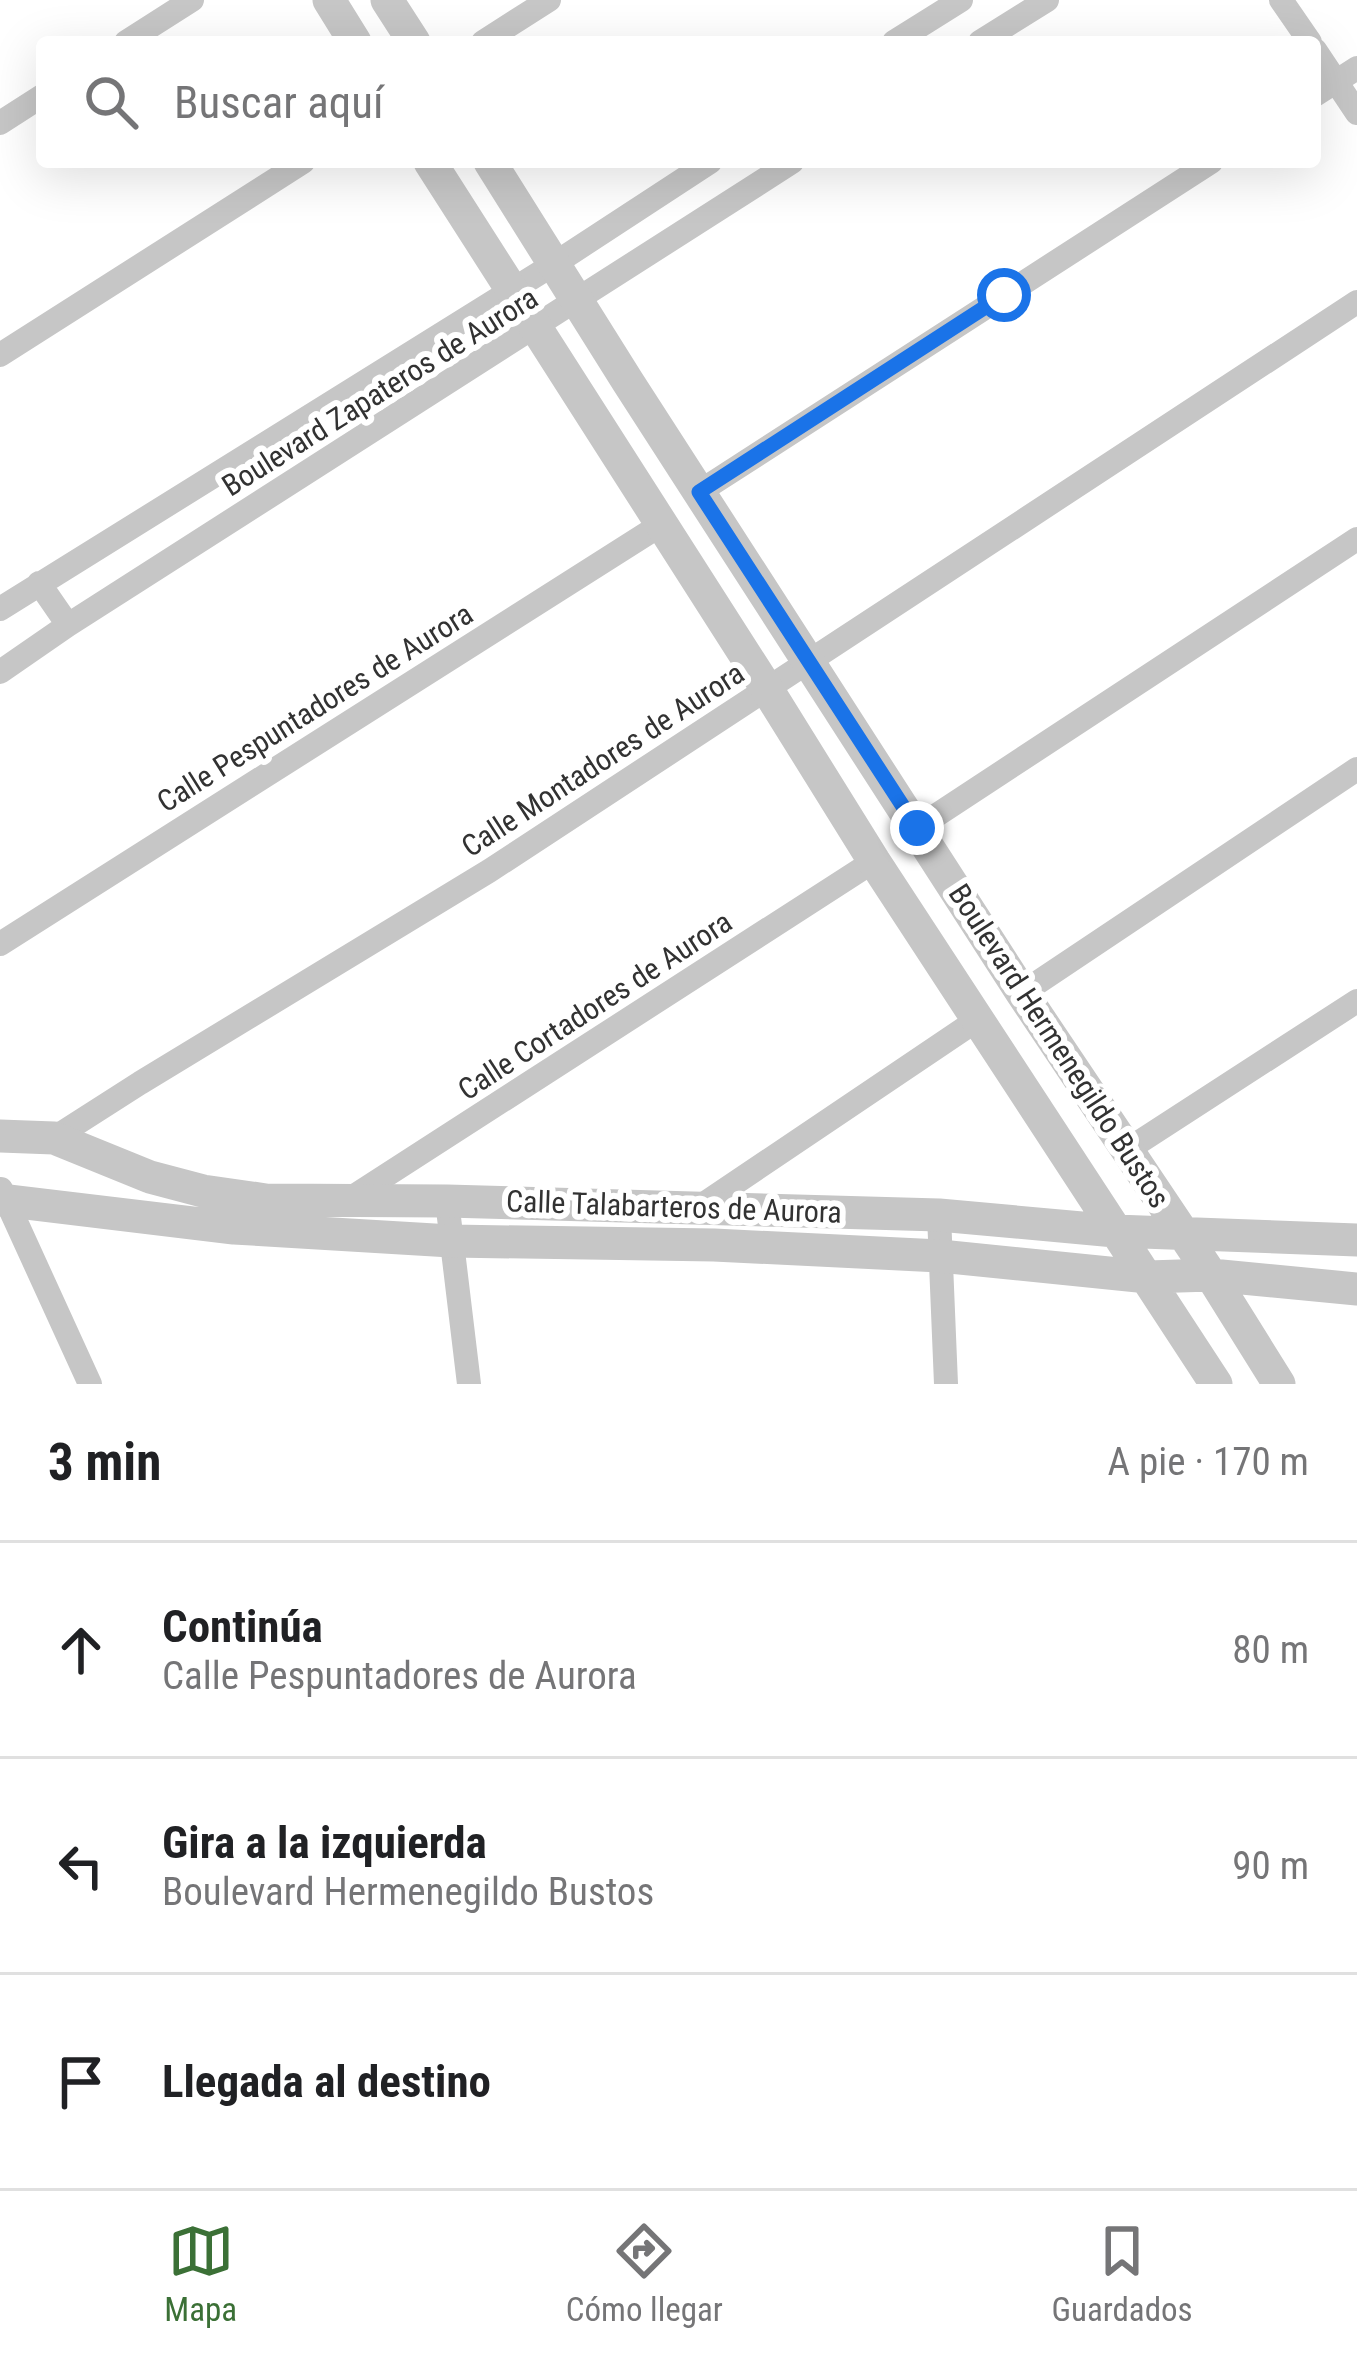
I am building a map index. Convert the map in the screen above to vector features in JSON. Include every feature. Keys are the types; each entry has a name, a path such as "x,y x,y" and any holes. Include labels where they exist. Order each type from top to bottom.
{"street":[{"path":"135,36 192,0"},
{"path":"329,0 352,36"},
{"path":"387,0 410,36"},
{"path":"492,36 549,0"},
{"path":"904,36 961,0"},
{"path":"990,36 1047,0"},
{"path":"1281,0 1306,36"},
{"path":"1336,82 1357,113"},
{"path":"0,123 36,100"},
{"path":"0,355 294,168"},
{"name":"Boulevard Hermenegildo Bustos","path":"434,168 874,861 1216,1384"},
{"name":"Boulevard Hermenegildo Bustos","path":"494,168 1022,993 1279,1384"},
{"name":"Boulevard Zapateros de Aurora","path":"0,609 701,168"},
{"name":"Boulevard Zapateros de Aurora","path":"0,672 783,168"},
{"path":"699,492 1202,168"},
{"name":"Calle Montadores de Aurora","path":"54,1138 489,871 1357,302"},
{"name":"Calle Pespuntadores de Aurora","path":"0,944 662,524"},
{"path":"917,828 1357,539"},
{"path":"40,583 68,625"},
{"path":"1022,993 1357,769"},
{"name":"Calle Cortadores de Aurora","path":"348,1200 874,861"},
{"path":"1127,1150 1357,1001"},
{"path":"698,1208 977,1020"},
{"name":"Calle Talabarteros de Aurora","path":"0,1136 54,1138 150,1177 266,1200 939,1215 1115,1231 1355,1238"},
{"path":"3,1196 90,1384"},
{"name":"Calle Talabarteros de Aurora","path":"3,1196 234,1228 451,1241 714,1245 940,1256 1148,1277 1211,1275 1357,1289"},
{"path":"447,1201 469,1384"},
{"path":"939,1215 946,1384"}],"route":[{"path":"917,828 699,492 1004,295"}]}
